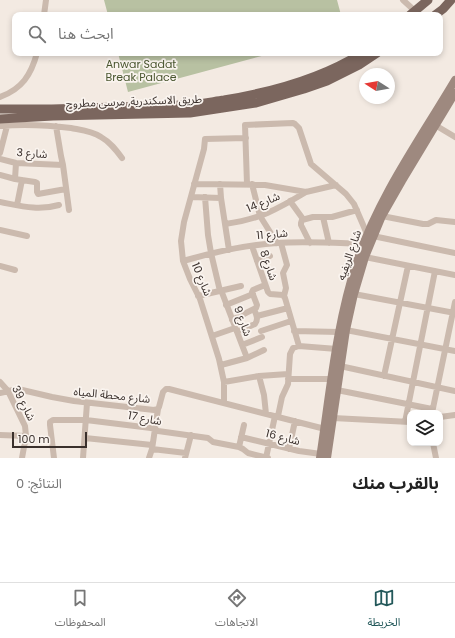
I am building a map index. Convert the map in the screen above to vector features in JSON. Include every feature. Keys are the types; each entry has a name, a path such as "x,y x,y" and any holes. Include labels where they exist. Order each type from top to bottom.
{"main road":[{"path":"444,0 451,0"},
{"path":"439,12 451,0"},
{"path":"414,12 426,2 434,5 436,12"},
{"name":"طريق الاسكندرية, مرسى مطروح","path":"2,106 52,109 182,106 212,102 254,95 312,78 356,56"},
{"name":"طريق الاسكندرية, مرسى مطروح","path":"0,119 52,116 190,113 256,103 327,81 359,65 372,56"}],"street":[{"path":"44,12 46,0"},
{"path":"403,0 412,12"},
{"path":"0,97 16,89 24,82 30,74 36,56"},
{"name":"شارع الريفيه","path":"323,457 337,390 342,331 347,296 352,278 364,244 382,216 399,180 455,80"},
{"name":"شارع الريفيه","path":"323,457 325,429 330,419 332,379 337,348 377,213 455,93"},
{"path":"299,346 284,296 286,288 283,273 287,265 279,243 260,216 249,184 246,125 295,124 299,128 311,164 346,194 370,235 455,254"},
{"path":"0,153 3,126 38,125 56,126 95,134 107,140 122,158"},
{"path":"435,125 455,137"},
{"path":"56,126 69,210"},
{"name":"شارع 10","path":"224,403 224,382 221,365 198,296 184,261 182,251 182,231 204,149 204,139 246,138"},
{"name":"شارع 3","path":"0,159 16,163 63,165"},
{"path":"16,163 18,180 17,205"},
{"path":"0,175 18,180 35,182 37,185 37,193 39,194 66,189"},
{"path":"194,184 273,185 306,192 336,185"},
{"path":"220,184 224,224 229,250"},
{"name":"شارع 14","path":"224,224 260,216 306,192"},
{"path":"191,197 221,198"},
{"name":"شارع 9","path":"205,197 211,253 221,291 247,358"},
{"path":"290,201 303,219 301,223 310,242"},
{"path":"0,202 35,208 59,205"},
{"path":"303,219 313,217 332,217 356,210"},
{"path":"382,216 423,224 428,224 436,220 455,222"},
{"path":"323,218 329,243"},
{"path":"0,230 27,236"},
{"name":"شارع 11","path":"184,261 211,253 279,243 310,242 364,244"},
{"name":"شارع 8","path":"252,246 269,294 284,296"},
{"path":"257,261 270,256"},
{"path":"365,257 455,275"},
{"path":"0,266 15,270"},
{"path":"384,376 408,266"},
{"path":"408,410 435,271"},
{"path":"232,320 257,306 252,291 265,285"},
{"path":"198,296 241,286"},
{"path":"226,305 253,294"},
{"path":"354,294 454,313"},
{"path":"432,410 454,313 455,302"},
{"path":"257,316 288,308"},
{"path":"212,336 255,324 257,316 254,309"},
{"path":"242,345 291,321"},
{"path":"294,331 342,331 455,351"},
{"path":"267,458 276,416 286,389 291,351 299,346 337,348"},
{"path":"221,365 247,358 264,350"},
{"path":"340,366 455,391"},
{"path":"259,376 264,395 266,414"},
{"path":"224,382 259,376 332,379"},
{"name":"شارع 39","path":"0,382 8,391 25,426 26,436 22,458"},
{"name":"شارع محطة المياه","path":"0,393 18,390 62,400 154,410 158,409 163,392 166,389 325,429"},
{"path":"337,390 408,404 429,410"},
{"path":"83,458 87,403"},
{"path":"149,458 158,409"},
{"path":"443,417 455,415"},
{"path":"330,419 407,422"},
{"name":"شارع 17","path":"54,458 50,425 50,422 53,420 86,420 151,428 158,431 208,438 213,442 239,447 248,453 267,458"},
{"path":"288,449 295,421"},
{"path":"239,447 244,425"},
{"path":"0,435 26,436"},
{"path":"85,438 152,447 185,456 191,436"},
{"name":"شارع 16","path":"241,437 323,457"},
{"path":"434,446 436,458"}],"green space":[{"path":"104,0 337,0 340,12 107,12"},
{"name":"Anwar Sadat Break Palace","path":"119,56 262,56 128,92"}]}
